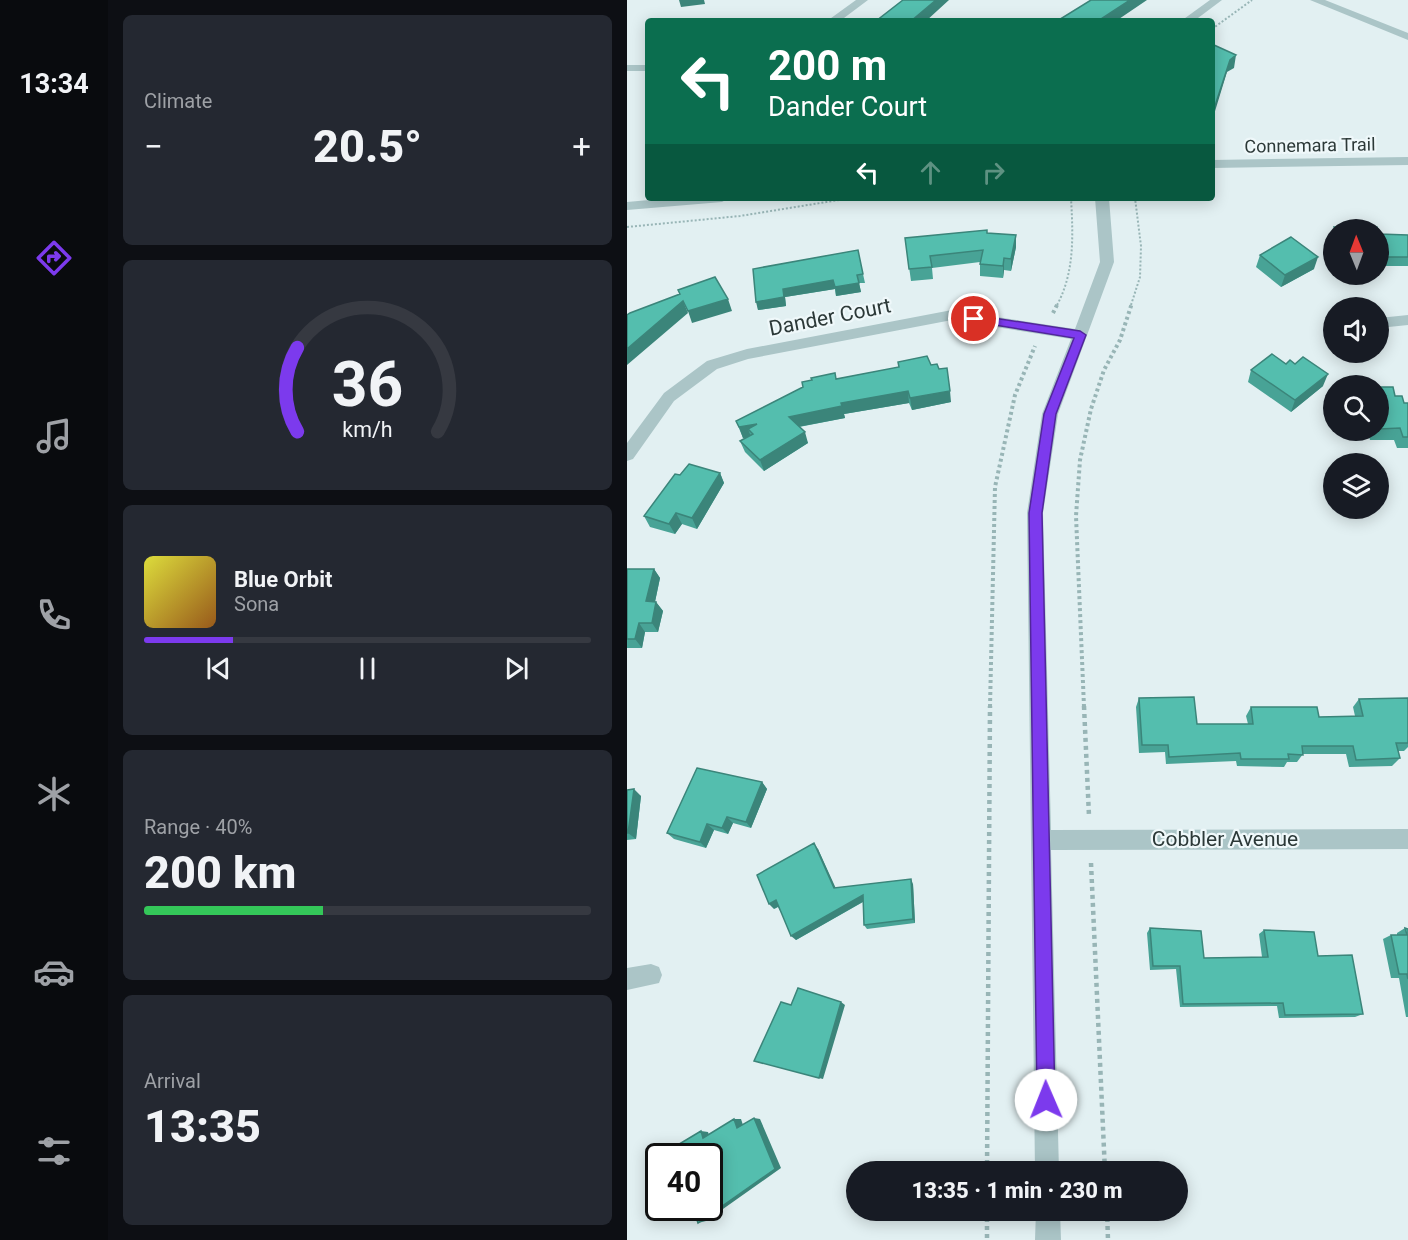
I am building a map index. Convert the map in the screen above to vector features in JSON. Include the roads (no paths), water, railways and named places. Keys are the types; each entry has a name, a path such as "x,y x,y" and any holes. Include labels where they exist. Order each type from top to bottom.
{"street":[{"path":"837,18 863,0"},
{"path":"1191,18 1217,0"},
{"path":"1315,0 1408,37"},
{"path":"627,68 645,68"},
{"name":"Connemara Trail","path":"1215,164 1408,161"},
{"path":"627,206 686,201"},
{"path":"1047,1161 1035,513 1050,414 1107,262 1102,201"},
{"name":"Dander Court","path":"627,454 669,397 712,366 747,354 952,315 1080,335"},
{"path":"1389,323 1408,320"},
{"name":"Cobbler Avenue","path":"1041,840 1408,838"},
{"path":"627,979 651,975"},
{"path":"1048,1221 1048,1240"}]}
